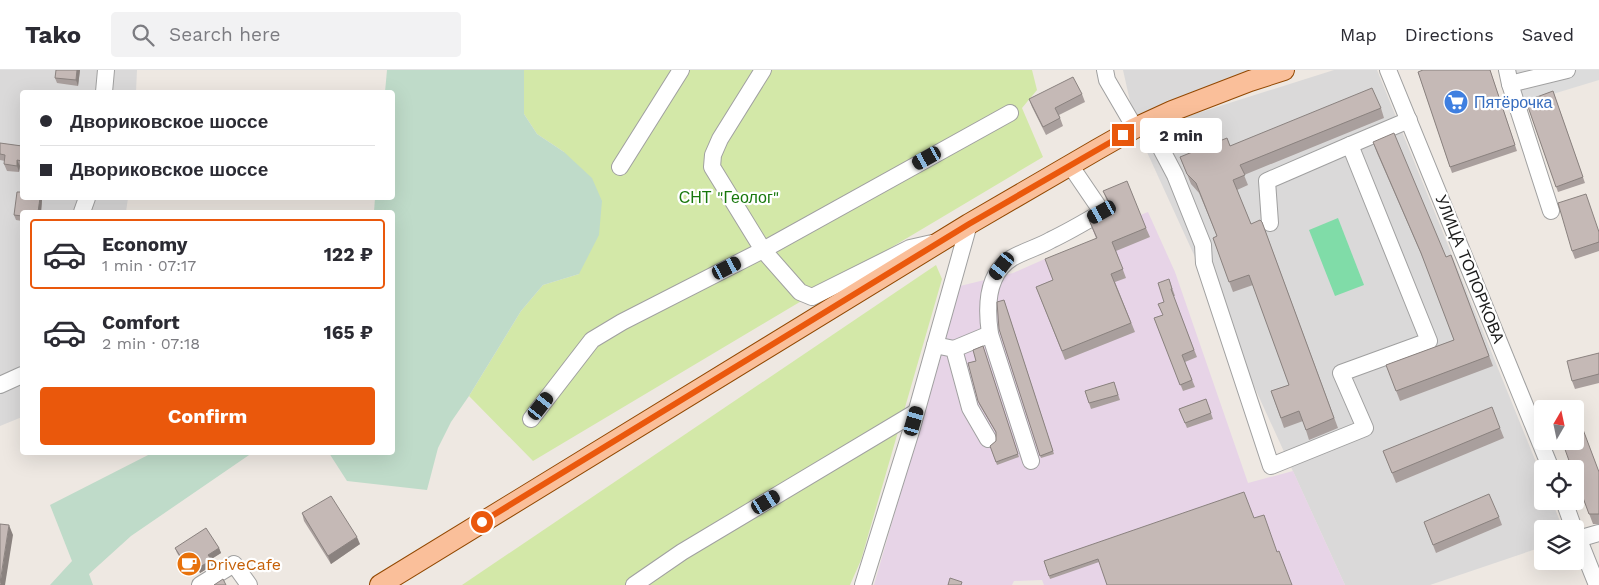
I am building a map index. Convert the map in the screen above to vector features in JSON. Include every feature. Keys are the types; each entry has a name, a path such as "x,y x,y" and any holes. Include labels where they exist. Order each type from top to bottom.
{"main road":[{"path":"380,585 942,240 1070,164 1141,125 1172,111 1284,70"}],"street":[{"path":"104,90 106,70"},
{"path":"620,168 681,70"},
{"path":"763,70 720,139 712,155 712,167 763,250 800,292 812,297 910,248 942,240"},
{"path":"1105,70 1107,80 1176,175 1202,245 1204,262 1272,466 1365,428 1341,373 1429,341 1350,145"},
{"name":"УЛИЦА ТОПОРКОВА","path":"1388,70 1547,460"},
{"path":"1551,211 1509,77 1567,70"},
{"path":"531,419 592,340 622,322 763,250 1010,113"},
{"path":"1270,223 1267,182 1409,120"},
{"path":"1031,461 990,334 987,316 988,300 996,274 1012,258 1050,241 1102,212 1070,164"},
{"path":"863,585 916,412 969,224"},
{"path":"935,345 954,349 990,334"},
{"path":"954,349 970,408 988,439"},
{"path":"0,385 20,376"},
{"path":"634,585 682,552 916,412"},
{"path":"1584,533 1599,533"},
{"path":"1584,553 1597,585"},
{"path":"200,585 234,564 249,585"}],"shaded area":[{"path":"0,70 137,70 136,90 20,90 20,200 128,200 126,210 20,210 20,418 0,426"},
{"path":"1123,70 1255,70 1134,119"},
{"path":"1334,70 1377,70 1535,460 1534,510 1556,510 1559,520 1534,520 1534,550 1430,585 1345,585 1141,139 1176,120"},
{"path":"1512,70 1599,70 1599,80 1523,103"},
{"path":"1148,212 1175,272 1248,483 1293,471 1345,585 1044,585 1042,580 1014,581 1012,585 874,585 960,286 1013,273 1047,258 1051,266 1100,246 1092,229 1102,224 1105,229"}],"green space":[{"path":"387,70 524,70 524,114 537,134 564,152 592,178 602,201 599,235 579,274 543,285 521,311 451,422 438,448 427,490 347,481 330,455 395,455 395,210 374,210 375,200 395,200 395,90 385,90"},
{"name":"СНТ \"Геолог\"","path":"524,70 1032,70 1037,90 1022,108 1043,157 533,461 469,396 521,311 543,285 579,274 564,152 537,134 524,114"},
{"path":"1338,218 1364,285 1335,296 1309,230"},
{"path":"936,265 942,279 861,560 850,585 462,585"},
{"path":"148,455 249,455 131,536 89,574 93,585 50,585 72,561 50,505"}],"building":[{"path":"56,70 77,70 76,80 55,78"},
{"path":"1423,70 1490,70 1515,145 1450,167 1418,72"},
{"path":"1073,77 1082,94 1055,108 1060,118 1043,127 1029,99"},
{"path":"1372,88 1381,108 1240,165 1245,175 1233,180 1251,224 1260,220 1262,222 1334,418 1306,430 1299,411 1281,418 1271,391 1289,385 1249,275 1229,282 1213,238 1217,236 1196,183 1187,174 1180,157 1227,138 1230,146"},
{"path":"1553,91 1583,177 1556,187 1526,101"},
{"path":"1394,133 1446,257 1451,255 1489,356 1396,391 1386,365 1454,340 1421,253 1373,142"},
{"path":"0,143 20,146 20,161 17,160 17,166 4,164 5,155 0,154"},
{"path":"1127,181 1146,228 1112,242 1123,269 1111,274 1131,323 1062,351 1036,287 1053,280 1045,259 1097,238 1089,220 1108,210 1109,202 1103,191"},
{"path":"17,192 20,192 20,200 40,200 38,210 20,210 20,216 14,215"},
{"path":"1586,194 1599,232 1599,242 1572,251 1558,203"},
{"path":"1169,279 1194,350 1182,355 1192,380 1180,385 1154,318 1163,315 1158,304 1164,302 1158,283"},
{"path":"1004,300 1053,451 1040,456 999,329 997,302"},
{"path":"983,346 1018,454 996,462 990,446 996,441 996,432 978,401 968,363 976,361 973,350"},
{"path":"1599,353 1599,374 1572,381 1567,361"},
{"path":"1114,382 1118,395 1089,403 1085,391"},
{"path":"1206,399 1211,413 1185,423 1179,409"},
{"path":"1492,407 1500,428 1392,473 1383,451"},
{"path":"1584,432 1599,472 1599,514 1589,514 1584,500 1584,460 1569,460 1565,450 1584,450"},
{"path":"1244,492 1254,518 1264,515 1277,552 1279,551 1292,585 1107,585 1098,559 1049,576 1044,561"},
{"path":"1489,494 1499,517 1433,545 1424,522"},
{"path":"331,496 357,537 328,556 302,513"},
{"path":"0,524 9,525 0,583"},
{"path":"206,528 219,548 208,555 212,560 198,568 195,563 188,568 175,548"},
{"path":"950,578 962,582 961,585 948,585"},
{"path":"223,579 226,585 214,585"}],"place":[{"name":"Пятёрочка","path":"1456,102"},
{"name":"DriveCafe","path":"189,564"}],"route":[{"path":"482,522 969,224 1123,135"}]}
